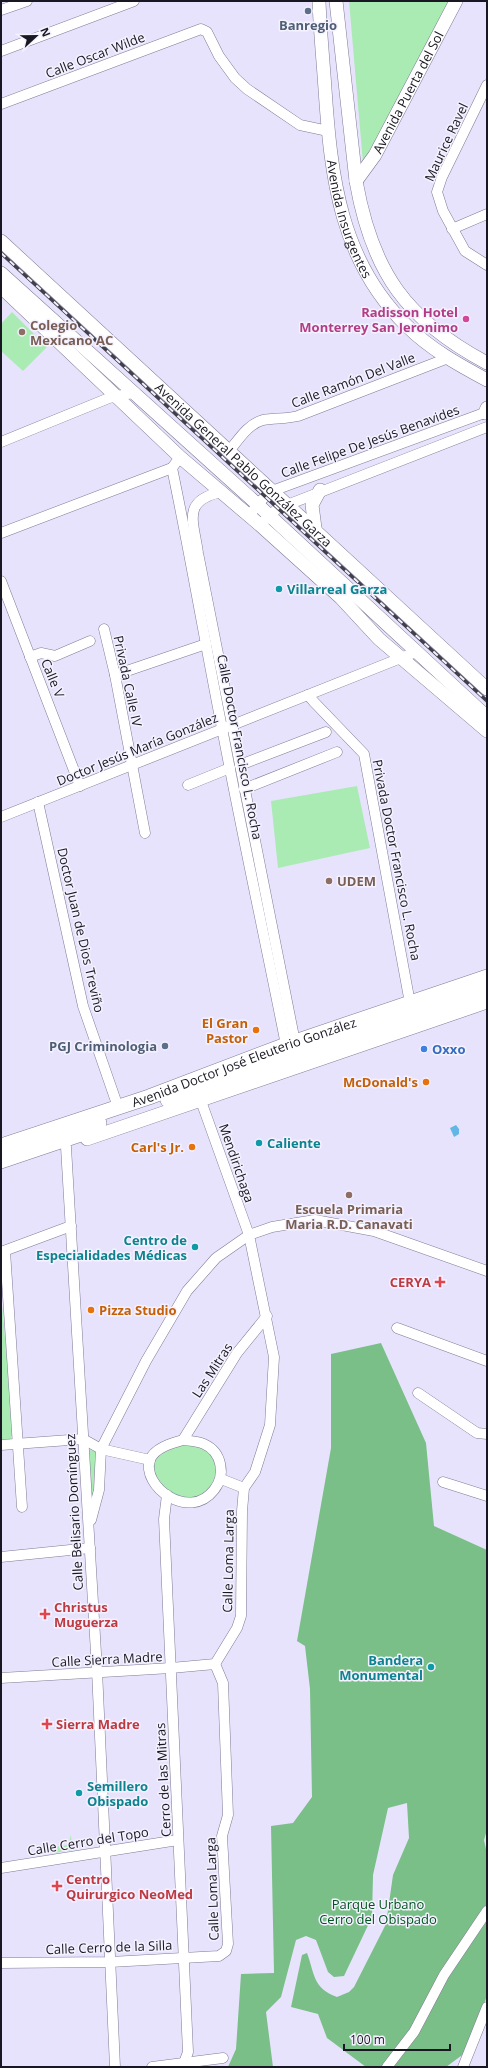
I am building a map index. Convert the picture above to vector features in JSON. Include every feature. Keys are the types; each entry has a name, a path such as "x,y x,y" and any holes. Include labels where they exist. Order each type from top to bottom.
{"highway":[{"name":"Avenida Doctor José Eleuterio González","path":"1,1146 118,1107 291,1044 487,978"},
{"name":"Avenida Doctor José Eleuterio González","path":"1,1155 487,991"},
{"path":"1,1161 90,1131 99,1123"},
{"path":"1,1170 66,1148 87,1139"},
{"path":"1,1164 76,1140 87,1139"}],"main road":[{"name":"Avenida Insurgentes","path":"319,1 328,131 339,205 350,240 373,284 399,318 417,336 448,358 487,380"},
{"name":"Avenida Insurgentes","path":"336,1 356,181 368,234 380,261 405,301 437,333 484,359"},
{"name":"Avenida Puerta del Sol","path":"356,181 375,155 456,1"},
{"path":"323,55 326,50 332,48 338,50 342,55"},
{"name":"Avenida General Pablo González Garza","path":"1,241 230,450 286,505 315,528 351,564 487,688"},
{"name":"Avenida General Pablo González Garza","path":"1,273 132,393 257,504 264,521 341,598 377,637 401,659 487,730"},
{"name":"Avenida General Pablo González Garza","path":"1,287 175,453 250,516 264,521 416,652 487,717"},
{"path":"175,453 183,451 223,487 240,499 257,504 286,505"},
{"path":"315,528 312,505 320,490"},
{"name":"Avenida Doctor José Eleuterio González","path":"87,1139 487,1002"}],"street":[{"path":"1,10 27,1"},
{"path":"1,51 134,1"},
{"name":"Calle Oscar Wilde","path":"1,104 198,29 207,32 219,56 235,78 247,89 300,125 328,131"},
{"name":"Maurice Ravel","path":"487,86 439,185 439,202 465,251 487,265"},
{"path":"452,229 487,213"},
{"name":"Calle Ramón Del Valle","path":"230,450 243,434 255,423 298,416 448,358"},
{"path":"1,442 115,397 132,393"},
{"name":"Calle Felipe De Jesús Benavides","path":"250,516 257,504 272,491 486,411"},
{"name":"Calle Felipe De Jesús Benavides","path":"264,521 286,505 320,490 487,427"},
{"path":"1,533 172,468 175,453"},
{"name":"Calle Doctor Francisco L. Rocha","path":"172,468 193,554 206,620 232,725 235,767 291,1044"},
{"path":"182,512 192,510 203,497 221,492"},
{"name":"Calle Doctor Francisco L. Rocha","path":"192,510 193,554"},
{"name":"Calle V","path":"1,581 80,786"},
{"name":"Calle Doctor Francisco L. Rocha","path":"206,620 206,644 222,729 244,789 266,917"},
{"name":"Privada Calle IV","path":"104,629 115,676 145,833"},
{"path":"30,657 41,653 55,656 90,641"},
{"path":"115,676 206,644"},
{"name":"Doctor Jesús María González","path":"1,817 131,764 416,652"},
{"name":"Privada Doctor Francisco L. Rocha","path":"308,695 364,754 410,1003"},
{"path":"188,785 326,732"},
{"path":"244,789 338,752"},
{"name":"Doctor Juan de Dios Treviño","path":"38,802 83,1006 118,1107"},
{"name":"Mendirichaga","path":"201,1101 249,1235"},
{"name":"Calle Belisario Domínguez","path":"66,1148 98,1673 115,2067"},
{"path":"89,1528 99,1490 101,1449 146,1361 187,1291 216,1258 249,1235 272,1227 315,1220 374,1231 487,1271"},
{"path":"22,1507 3,1251 70,1226"},
{"name":"Calle Loma Larga","path":"219,1956 226,1951 228,1944 222,1836 228,1815 223,1683 215,1664 238,1628 241,1616 242,1511 244,1488 255,1472 270,1425 274,1384 274,1357 267,1316 249,1235"},
{"name":"Las Mitras","path":"183,1440 237,1353 267,1316"},
{"path":"397,1328 487,1361"},
{"path":"418,1393 476,1433 487,1434"},
{"path":"1,1445 83,1439 101,1449 150,1460"},
{"path":"183,1440 197,1442 212,1450 218,1457 221,1479 204,1500 184,1504 167,1495 158,1487 153,1479 150,1460 153,1455 165,1447 183,1440"},
{"path":"221,1479 244,1488"},
{"path":"443,1482 487,1496"},
{"name":"Cerro de las Mitras","path":"167,1495 164,1519 188,2052 184,2063"},
{"path":"1,1557 90,1548"},
{"name":"Calle Sierra Madre","path":"1,1678 98,1673 215,1664"},
{"name":"Calle Cerro del Topo","path":"1,1868 178,1840"},
{"path":"387,2067 414,2032 444,1975 487,1911"},
{"name":"Calle Cerro de la Silla","path":"1,1963 110,1962 219,1956"},
{"path":"463,2067 487,2007"},
{"path":"152,2067 223,2058"}],"green space":[{"path":"349,1 452,1 363,163"},
{"path":"12,312 47,347 23,371 1,351 1,324"},
{"path":"357,786 370,848 278,868 271,801"},
{"path":"1,1295 14,1431 10,1440 6,1442 1,1438"},
{"name":"Parque Urbano Cerro del Obispado","path":"381,1343 426,1443 434,1526 487,1550 487,1830 484,1840 487,1854 487,1996 465,2053 446,2067 366,2067 327,2038 318,2014 291,2007 302,1955 307,1953 319,1985 337,1997 349,1992 354,1987 386,1924 393,1875 409,1838 407,1803 388,1808 373,1875 372,1917 344,1976 334,1977 328,1972 316,1940 306,1936 296,1940 281,1997 266,2012 273,2067 228,2067 236,2049 241,1974 274,1973 271,1826 293,1823 312,1797 310,1689 305,1646 297,1641 331,1448 331,1354"},
{"path":"170,1444 205,1445 221,1470 204,1500 173,1499 151,1473 158,1451"},
{"path":"89,1450 100,1452 92,1513"},
{"path":"71,1835 72,1850 54,1853 54,1847 68,1845"}],"water":[{"path":"456,1125 459,1129 459,1134 454,1137 450,1128"}],"railway":[{"path":"1,253 487,701"}],"place":[{"name":"Banregio","path":"308,11"},
{"name":"Radisson Hotel Monterrey San Jeronimo","path":"466,319"},
{"name":"Colegio Mexicano AC","path":"22,332"},
{"name":"Villarreal Garza","path":"279,589"},
{"name":"UDEM","path":"329,881"},
{"name":"El Gran Pastor","path":"256,1030"},
{"name":"PGJ Criminologia","path":"165,1046"},
{"name":"Oxxo","path":"424,1049"},
{"name":"McDonald's","path":"426,1082"},
{"name":"Caliente","path":"259,1143"},
{"name":"Carl's Jr.","path":"192,1147"},
{"name":"Escuela Primaria Maria R.D. Canavati","path":"349,1195"},
{"name":"Centro de Especialidades Médicas","path":"195,1247"},
{"name":"CERYA","path":"440,1282"},
{"name":"Pizza Studio","path":"91,1310"},
{"name":"Christus Muguerza","path":"45,1614"},
{"name":"Bandera Monumental","path":"431,1667"},
{"name":"Sierra Madre","path":"47,1724"},
{"name":"Semillero Obispado","path":"79,1793"},
{"name":"Centro Quirurgico NeoMed","path":"57,1886"}]}
